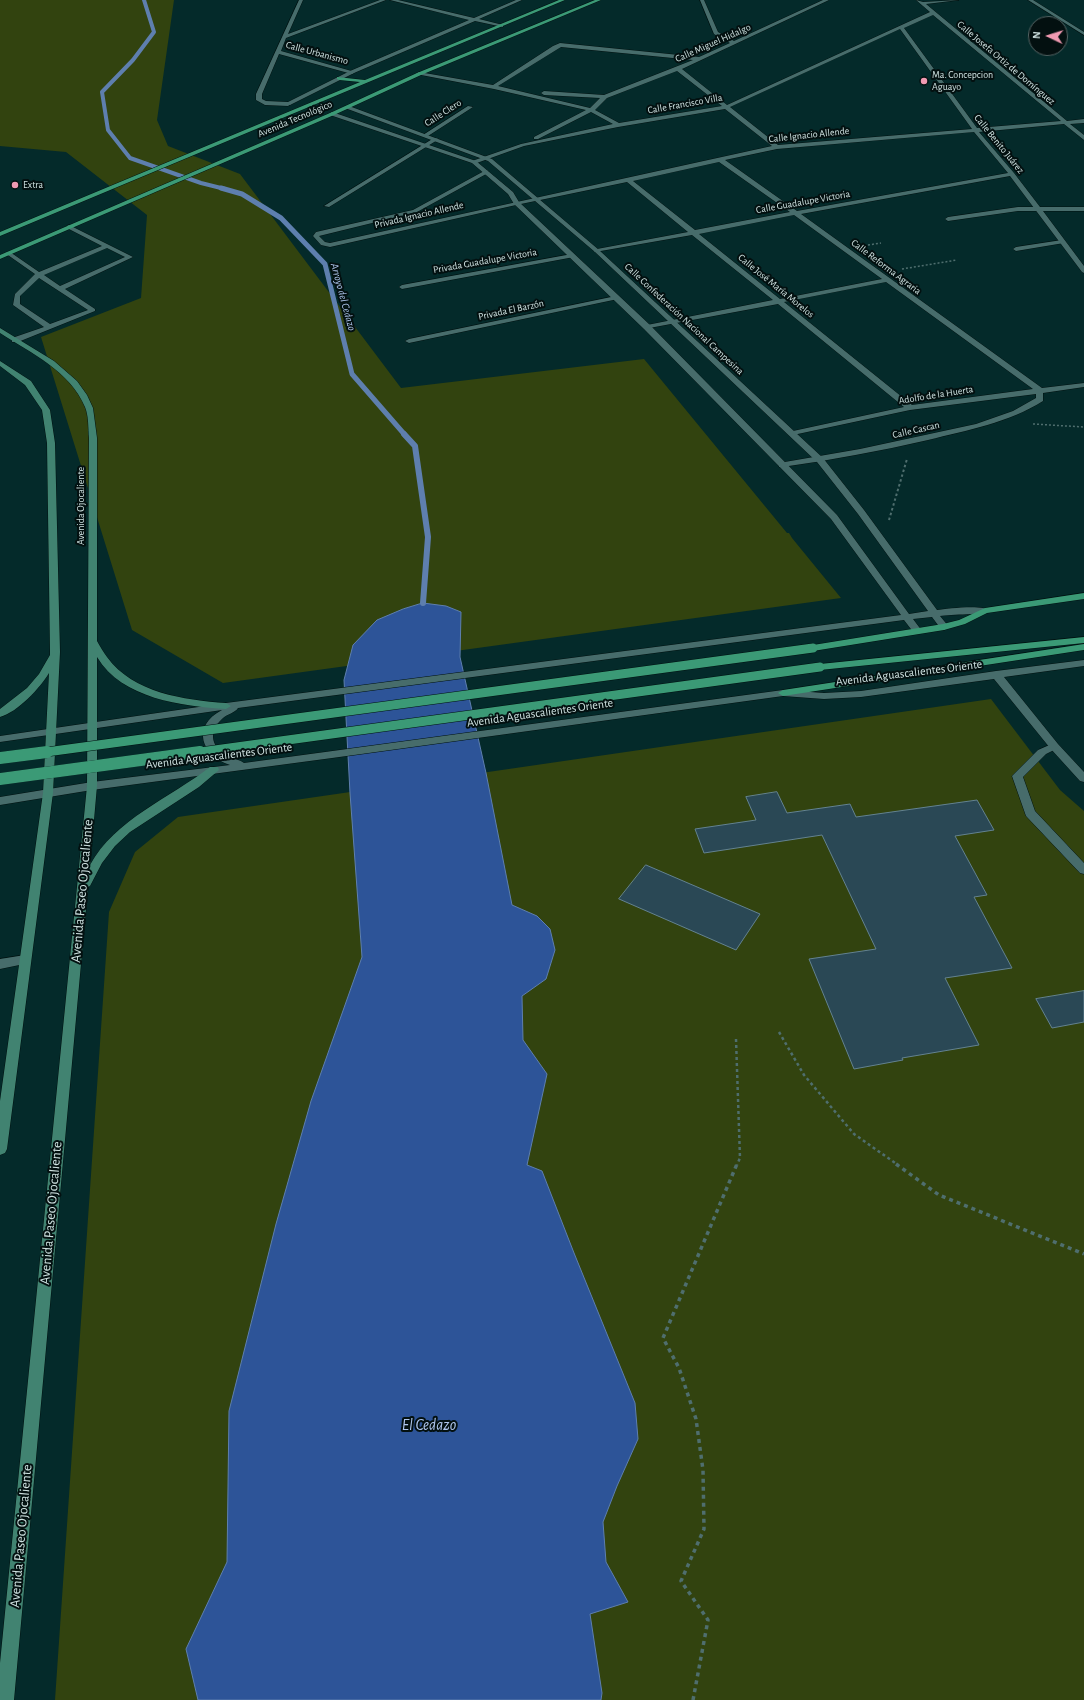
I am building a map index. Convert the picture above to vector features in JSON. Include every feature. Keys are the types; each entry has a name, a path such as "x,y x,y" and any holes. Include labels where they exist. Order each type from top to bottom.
{"main road":[{"name":"Avenida Tecnológico","path":"0,234 563,0"},
{"name":"Avenida Tecnológico","path":"3,256 332,114 419,74 598,0"},
{"path":"501,26 504,36 501,41"},
{"path":"339,78 367,81"},
{"path":"284,115 288,104"},
{"path":"0,227 31,221"},
{"name":"Avenida Ojocaliente","path":"0,330 57,368 77,384 90,408 93,438 91,639 93,726"},
{"path":"0,363 28,383 46,410 52,443 55,652 48,792 2,1122 0,1149"},
{"path":"0,758 813,648 944,627 962,622 985,611 1084,596"},
{"path":"91,639 96,651 114,672 142,689 181,702 226,706"},
{"name":"Avenida Aguascalientes Oriente","path":"0,779 820,667 1084,640"},
{"path":"783,693 1084,647"},
{"path":"0,714 21,699 33,688 43,676 55,652"},
{"name":"Avenida Paseo Ojocaliente","path":"5,1700 92,786 93,726"},
{"path":"81,901 86,883 93,867 117,836 133,822 192,787 214,770"}],"street":[{"name":"Calle Urbanismo","path":"288,104 265,103 259,100 259,94 301,0"},
{"path":"285,37 384,0"},
{"path":"392,0 501,26"},
{"name":"Avenida Tecnológico","path":"288,104 352,72 520,0"},
{"path":"702,0 716,33 734,43"},
{"name":"Calle Miguel Hidalgo","path":"419,74 515,91 591,110 605,97 678,69 827,0"},
{"path":"920,1 957,0"},
{"path":"1030,0 1084,34"},
{"name":"Calle Josefa Ortiz de Domínguez","path":"920,1 932,13 1084,138"},
{"name":"Calle Francisco Villa","path":"474,162 487,159 523,145 618,125 726,107 932,13"},
{"name":"Calle Benito Juárez","path":"901,27 976,131 1012,174 1084,271"},
{"path":"494,87 560,45 700,59"},
{"name":"Calle Urbanismo","path":"277,52 352,72"},
{"path":"678,69 777,147"},
{"name":"Calle Miguel Hidalgo","path":"515,91 605,97"},
{"name":"Calle Confederación Nacional Campesina","path":"347,107 426,135 487,159 537,199 597,251 793,433 820,460 861,512 944,627"},
{"name":"Calle Clero","path":"426,135 470,107"},
{"path":"523,145 591,110 618,125"},
{"path":"332,114 474,162 510,193 516,203 647,327 834,517 917,631"},
{"name":"Calle Ignacio Allende","path":"516,203 777,147 1084,121"},
{"path":"327,206 436,139"},
{"name":"Calle Reforma Agraria","path":"722,160 1039,390"},
{"name":"Privada Ignacio Allende","path":"486,172 415,211 316,234 323,244 330,245 516,203"},
{"name":"Calle Guadalupe Victoria","path":"597,251 1012,174"},
{"name":"Calle José María Morelos","path":"628,180 910,408"},
{"path":"948,219 1018,209 1084,209"},
{"path":"60,289 130,257 69,227"},
{"path":"1016,249 1062,242"},
{"path":"49,327 16,305 17,294 39,274 107,246"},
{"path":"3,256 39,274 93,310 15,340"},
{"name":"Privada Guadalupe Victoria","path":"402,287 572,256"},
{"path":"647,327 887,280"},
{"name":"Privada El Barzón","path":"409,341 616,298"},
{"name":"Adolfo de la Huerta","path":"793,433 910,408 1084,385"},
{"name":"Calle Cascan","path":"782,465 820,460 912,441 999,420 1025,409 1040,399 1039,390"},
{"path":"0,739 226,706 314,696 906,617 955,611 985,611"},
{"name":"Avenida Aguascalientes Oriente","path":"0,801 48,792 252,764 332,755 783,693 843,696 1084,663"},
{"path":"996,674 1054,746 1084,778"},
{"path":"251,703 229,710 220,716 208,730 207,739 209,746 221,758 241,764 252,764"},
{"path":"1054,746 1042,752 1017,776 1030,813 1084,870"},
{"path":"0,964 25,960"}],"path":[{"path":"877,273 956,260"},
{"path":"999,420 1051,426 1084,427"},
{"path":"882,541 912,441"},
{"path":"779,1032 804,1075 854,1134 939,1195 1084,1254"},
{"path":"693,1700 708,1620 681,1581 704,1529 703,1470 696,1419 679,1368 663,1338 740,1158 736,1039"}],"green space":[{"path":"0,0 174,0 157,120 168,146 240,174 401,388 644,359 787,533 789,533 841,598 223,683 132,630 41,337 141,298 147,215 66,152 0,146"},
{"path":"991,699 1060,790 1084,811 1084,1700 55,1700 109,912 135,852 178,817"}],"water":[{"name":"El Cedazo","path":"423,603 446,606 461,612 460,657 486,773 512,905 537,916 550,929 555,950 546,979 522,996 523,1040 547,1074 527,1165 542,1171 635,1403 638,1439 603,1522 606,1562 628,1602 590,1614 602,1693 601,1700 198,1700 186,1649 227,1562 229,1411 276,1224 311,1101 362,957 350,793 344,680 353,645 377,620 403,609"}],"building":[{"path":"777,792 787,813 850,804 856,817 977,800 994,830 955,836 987,895 974,897 1012,968 945,978 979,1045 902,1058 903,1060 854,1069 809,959 876,949 822,835 704,853 695,829 756,820 746,797"},
{"path":"646,865 760,914 736,950 619,899"},
{"path":"1084,991 1084,1022 1052,1028 1036,999"}],"waterway":[{"name":"Arroyo del Cedazo","path":"144,0 154,32 133,60 102,92 108,130 130,158 201,183 221,188"},
{"name":"Arroyo del Cedazo","path":"221,188 225,189"},
{"name":"Arroyo del Cedazo","path":"221,188 242,194 281,218 325,264 352,374 405,435"},
{"name":"Arroyo del Cedazo","path":"404,434 415,446 428,537 423,603"}],"place":[{"name":"Ma. Concepcion Aguayo","path":"924,81"},
{"name":"Extra","path":"15,185"}]}
